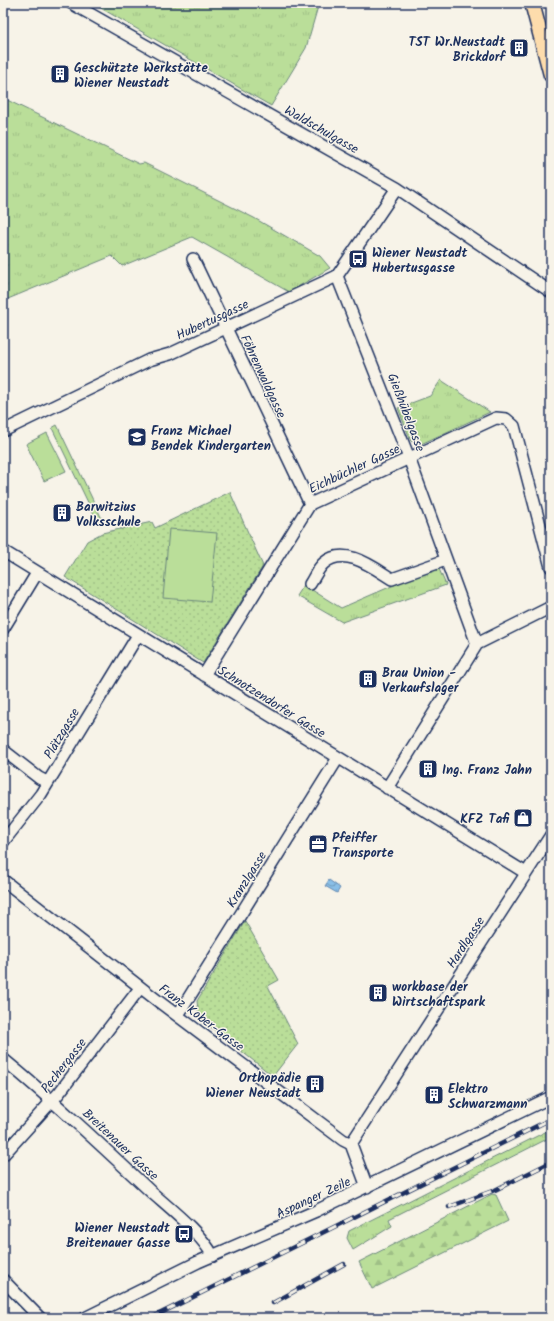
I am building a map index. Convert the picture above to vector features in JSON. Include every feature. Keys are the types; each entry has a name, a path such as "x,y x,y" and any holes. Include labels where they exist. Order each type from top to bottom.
{"main road":[{"path":"532,3 551,75"}],"street":[{"name":"Waldschulgasse","path":"71,3 397,188 551,292"},
{"path":"337,276 397,188"},
{"name":"Föhrenwaldgasse","path":"193,259 310,504"},
{"name":"Hubertusgasse","path":"3,431 149,360 170,354 337,276"},
{"name":"Gießhübelgasse","path":"337,276 409,458 477,644"},
{"name":"Eichbüchler Gasse","path":"204,675 310,504 496,418 506,419 514,426 551,567"},
{"name":"Schnotzendorfer Gasse","path":"3,552 526,873"},
{"path":"310,584 324,563 338,557 356,558 392,579 446,560"},
{"path":"3,629 37,573"},
{"path":"387,788 477,644 551,606"},
{"name":"Plätzgasse","path":"3,842 48,782 138,635"},
{"path":"3,750 40,778 48,782"},
{"name":"Kranzlgasse","path":"178,1015 338,758"},
{"name":"Hardlgasse","path":"351,1144 551,835"},
{"name":"Franz Kober-Gasse","path":"3,880 140,988 343,1140 351,1144"},
{"name":"Pechergasse","path":"3,1155 53,1100 140,988"},
{"name":"Breitenauer Gasse","path":"3,1059 53,1100 189,1228 205,1244 213,1256"},
{"name":"Aspanger Zeile","path":"85,1318 213,1256 367,1187 551,1097"},
{"path":"351,1144 367,1187"},
{"path":"3,1280 40,1318"}],"green space":[{"path":"92,3 319,3 306,48 271,106"},
{"path":"3,98 139,164 144,163 254,218 320,256 330,268 289,292 192,237 122,266 112,256 3,301"},
{"path":"441,380 490,412 421,444 411,441 398,408 430,396"},
{"path":"57,425 102,519 97,521 52,428"},
{"path":"47,433 66,471 44,481 26,444"},
{"path":"230,492 263,566 203,663 65,577 87,541 102,533 152,522 155,528"},
{"path":"169,529 217,533 210,602 163,598"},
{"path":"436,567 439,569 446,585 342,622 297,596 304,585 341,608"},
{"path":"245,921 279,980 268,986 298,1044 273,1076 199,1018 197,1001"},
{"path":"551,1129 551,1137 389,1219 392,1226 353,1250 347,1238 349,1231"},
{"path":"492,1194 496,1195 508,1221 372,1289 359,1262"}],"water":[{"path":"329,880 340,888 337,893 325,886"}],"railway":[{"path":"151,1318 551,1119"},
{"path":"449,1207 495,1190 551,1162"},
{"path":"273,1303 344,1264"}],"place":[{"name":"TST Wr.Neustadt Brickdorf","path":"519,48"},
{"name":"Geschützte Werkstätte Wiener Neustadt","path":"60,74"},
{"name":"Wiener Neustadt Hubertusgasse","path":"358,259"},
{"name":"Franz Michael Bendek Kindergarten","path":"137,437"},
{"name":"Barwitzius Volksschule","path":"62,513"},
{"name":"Brau Union - Verkaufslager","path":"368,679"},
{"name":"Ing. Franz Jahn","path":"428,769"},
{"name":"KFZ Tafi","path":"523,818"},
{"name":"Pfeiffer Transporte","path":"318,844"},
{"name":"workbase der Wirtschaftspark","path":"378,993"},
{"name":"Orthopädie Wiener Neustadt","path":"315,1084"},
{"name":"Elektro Schwarzmann","path":"434,1095"},
{"name":"Wiener Neustadt Breitenauer Gasse","path":"184,1234"}]}
